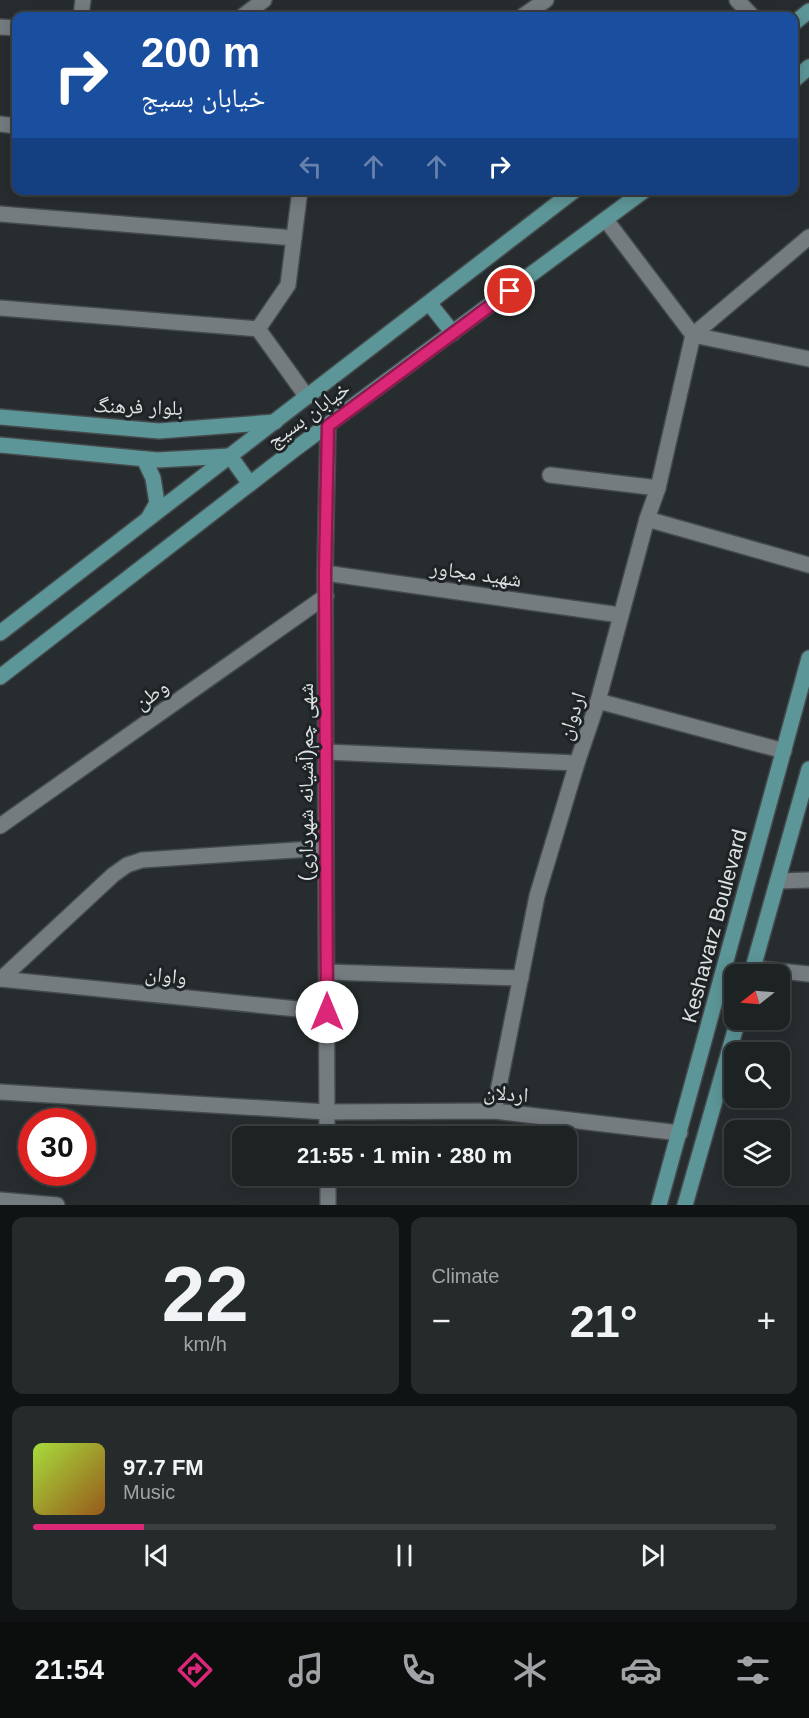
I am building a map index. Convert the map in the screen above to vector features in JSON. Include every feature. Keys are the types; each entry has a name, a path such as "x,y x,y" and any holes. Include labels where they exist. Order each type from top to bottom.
{"main road":[{"name":"خیابان بسیج","path":"0,633 569,195"},
{"name":"خیابان بسیج","path":"0,677 250,484 638,195"},
{"path":"429,303 453,333"},
{"name":"بلوار فرهنگ","path":"0,417 159,432 275,422"},
{"path":"149,518 157,503 150,459 159,432"},
{"path":"0,445 150,459 230,456 250,484"},
{"name":"Keshavarz Boulevard","path":"659,1205 809,658"},
{"path":"754,964 809,769"},
{"path":"685,1205 735,1030"}],"street":[{"path":"248,12 264,0"},
{"path":"529,12 546,0"},
{"path":"737,0 748,12"},
{"path":"258,330 283,296 288,285 299,195"},
{"path":"0,214 294,238"},
{"path":"606,220 693,335 809,359"},
{"path":"693,335 809,237"},
{"path":"0,309 258,330 307,397"},
{"name":"اردوان","path":"494,1111 537,896 598,701 647,519 658,488 693,335"},
{"name":"شهی چم(آشیانه شهرداری)","path":"327,1126 325,573 328,426"},
{"path":"550,475 658,488"},
{"path":"647,519 809,565"},
{"name":"شهید مجاور","path":"325,573 620,615"},
{"name":"وطن","path":"0,826 326,596"},
{"path":"598,701 784,751"},
{"path":"326,752 577,763"},
{"path":"1,979 113,875 127,865 142,860 327,848"},
{"path":"778,881 809,880"},
{"path":"327,972 521,978"},
{"path":"790,973 809,974"},
{"name":"واوان","path":"1,979 327,1012"},
{"name":"اردلان","path":"0,1092 327,1112 494,1111 680,1133"},
{"path":"328,1186 328,1205"},
{"path":"0,1200 57,1205"}],"route":[{"path":"327,1012 325,573 328,426 510,291"}]}
